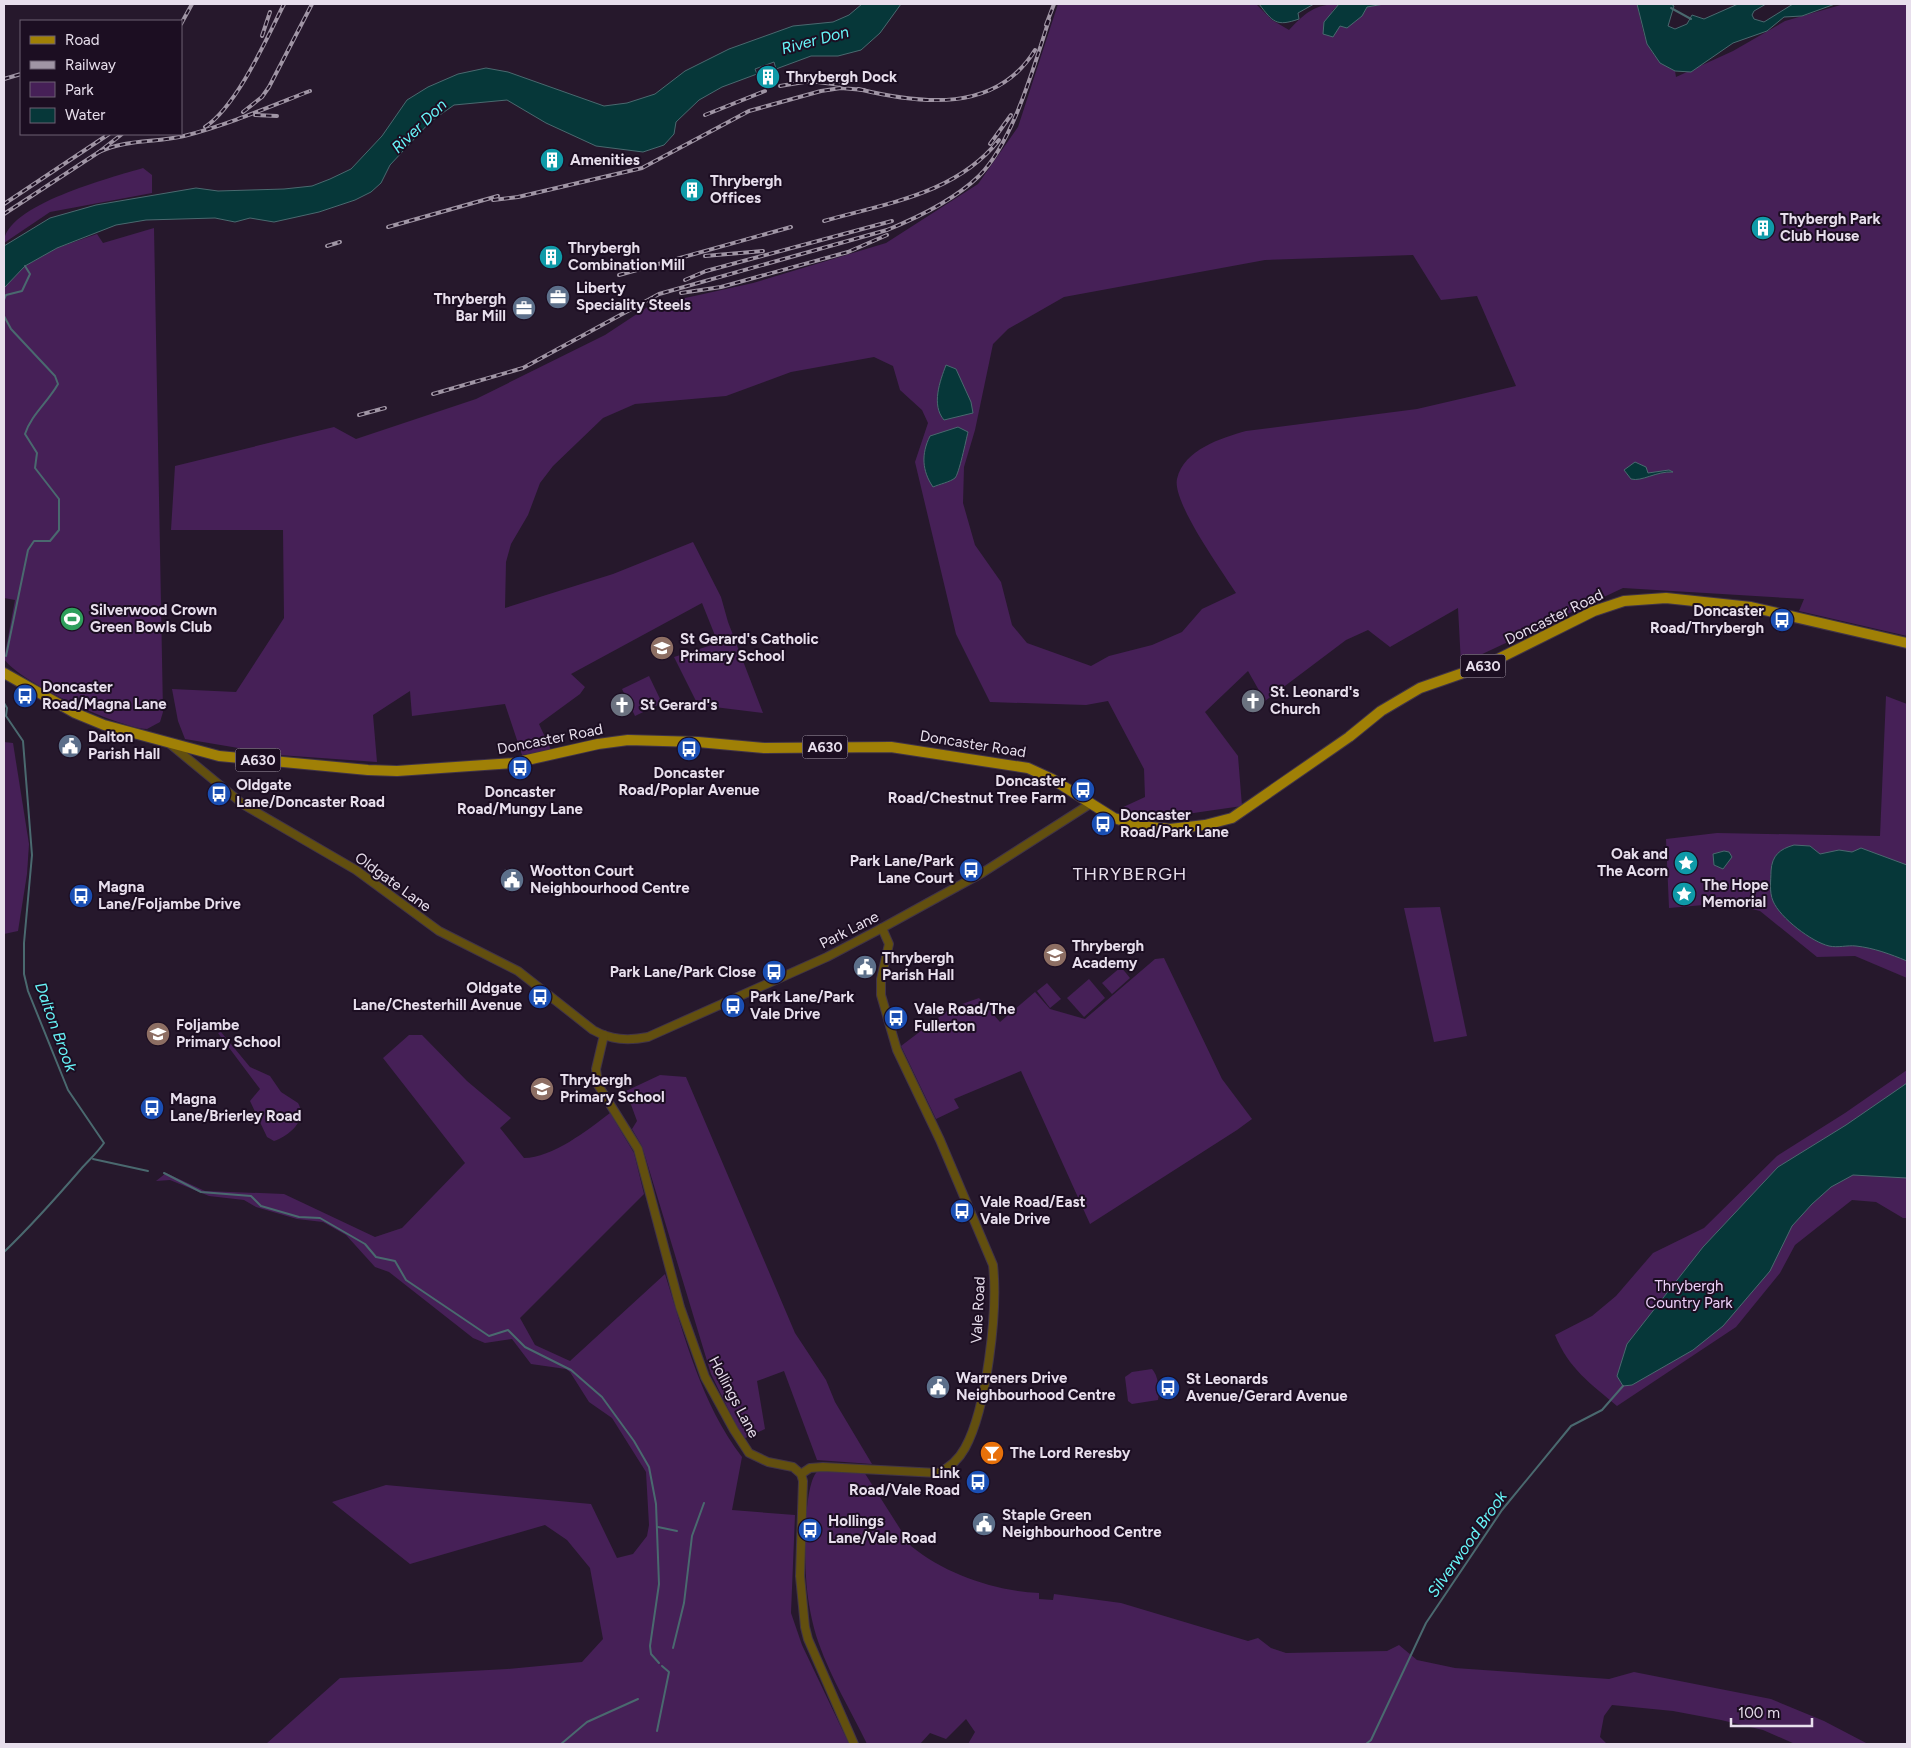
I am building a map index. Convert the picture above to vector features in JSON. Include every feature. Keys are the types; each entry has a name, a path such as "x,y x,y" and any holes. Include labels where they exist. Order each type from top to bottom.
{"main road":[{"name":"Doncaster Road","path":"4,673 85,718 170,744 218,756 368,770 475,767 529,760 598,744 628,740 698,742 764,748 891,747 1028,768 1052,779 1090,804 1129,823 1156,829 1184,828 1232,818 1249,808 1400,700 1432,683 1505,656 1594,611 1624,601 1666,598 1751,607 1907,643"}],"street":[{"name":"Oldgate Lane","path":"170,744 244,805 356,870 439,931 518,971 604,1036"},
{"name":"Park Lane","path":"604,1036 622,1040 648,1037 827,957 982,873 1090,804"},
{"name":"Vale Road","path":"801,1474 810,1468 823,1467 938,1473 944,1470 960,1456 969,1440 987,1379 995,1283 994,1265 940,1140 897,1050 881,996 881,980 889,944 882,928"},
{"name":"Hollings Lane","path":"604,1036 596,1069 598,1085 638,1149 680,1307 704,1377 749,1453 768,1462 793,1467 801,1474"},
{"path":"801,1474 803,1481 800,1576 805,1627 811,1648 854,1744"}],"green space":[{"path":"1058,4 1256,4 1272,20 1289,30 1311,11 1331,4 1339,4 1332,11 1340,26 1356,20 1367,7 1384,4 1637,4 1644,34 1651,51 1665,65 1675,71 1676,77 1733,51 1785,21 1844,4 1907,4 1907,636 1799,611 1804,599 1623,588 1461,664 1458,608 1390,647 1368,630 1346,640 1265,701 1248,671 1205,712 1238,756 1242,806 1145,820 1119,809 1145,797 1144,769 1108,701 1086,705 990,702 956,634 915,462 928,423 922,410 900,390 893,366 874,357 791,372 726,396 635,404 603,418 553,466 540,483 528,515 511,544 506,562 505,608 613,574 693,542 721,597 728,622 763,713 698,705 674,657 718,643 702,603 571,674 585,687 580,694 539,724 551,750 522,755 505,704 412,716 410,691 373,715 377,762 279,755 185,739 178,721 172,689 236,692 284,618 283,530 171,530 175,466 334,427 356,439 476,399 605,335 649,306 753,283 886,243 978,184 1018,127","holes":["1413,255 1441,300 1477,296 1516,386 1417,409 1246,431 1215,441 1196,452 1187,460 1177,479 1178,490 1182,503 1199,536 1236,593 1202,609 1182,632 1152,645 1109,656 1091,666 1027,643 1012,625 1001,582 975,545 963,503 964,467 975,430 993,344 1008,329 1064,297 1265,260"]},
{"path":"143,168 152,175 152,193 50,212 4,243 9,229 22,217 40,205 86,186"},
{"path":"154,228 163,712 160,722 147,729 114,721 70,702 29,680 4,659 15,600 4,598 4,288 25,266 57,248 97,234 103,243"},
{"path":"649,676 662,703 635,716 622,689"},
{"path":"1886,696 1907,704 1907,978 1855,956 1817,957 1760,911 1727,903 1669,908 1666,839 1717,833 1880,836"},
{"path":"4,742 13,743 29,844 27,874 18,931 4,934"},
{"path":"1440,907 1467,1036 1434,1042 1404,908"},
{"path":"1164,958 1222,1079 1252,1119 1237,1130 1090,1224 1021,1071 954,1099 959,1108 936,1119 901,1046 951,1008 979,998 1000,1022 1035,992 1050,1009 1085,1019 1155,959"},
{"path":"1121,967 1130,978 1112,994 1102,983"},
{"path":"1089,979 1105,998 1084,1017 1067,998"},
{"path":"1047,983 1061,999 1050,1008 1037,991"},
{"path":"221,1032 250,1067 270,1076 281,1092 298,1103 301,1115 299,1121 291,1131 280,1139 274,1141 267,1137 250,1101 260,1089 218,1033"},
{"path":"409,1035 422,1035 467,1081 511,1118 500,1128 524,1158 535,1157 558,1148 581,1135 610,1113 634,1153 644,1194 520,1318 535,1345 570,1361 665,1274 687,1346 705,1392 715,1415 742,1457 732,1510 795,1515 791,1613 802,1645 849,1744 266,1744 340,1678 507,1669 582,1662 603,1639 590,1568 567,1540 545,1525 410,1564 332,1502 386,1485 591,1504 617,1558 633,1554 647,1536 649,1525 646,1472 612,1418 589,1402 570,1372 566,1369 531,1364 512,1339 485,1343 473,1338 389,1272 375,1267 346,1235 323,1222 297,1219 256,1207 244,1200 209,1196 170,1180 156,1181 166,1173 205,1191 284,1194 375,1237 402,1228 465,1163 383,1058"},
{"name":"Thrybergh Country Park","path":"1907,1070 1907,1218 1903,1218 1876,1202 1852,1200 1795,1245 1780,1273 1736,1327 1617,1406 1581,1375 1567,1357 1555,1335 1592,1316 1616,1296 1653,1253 1704,1228 1777,1156 1845,1113"},
{"path":"660,1075 686,1077 795,1333 826,1380 835,1402 872,1464 817,1460 784,1371 757,1381 765,1429 743,1439 711,1374 642,1146 632,1129 637,1121 626,1091"},
{"path":"1152,1369 1158,1383 1158,1400 1132,1404 1128,1401 1125,1377 1132,1372"},
{"path":"819,1470 864,1472 911,1546 939,1565 988,1585 1022,1592 1039,1593 1039,1599 1053,1600 1054,1594 1121,1603 1248,1641 1258,1638 1271,1648 1286,1653 1387,1651 1399,1645 1417,1660 1455,1668 1609,1679 1634,1672 1771,1699 1824,1721 1868,1744 1795,1744 1763,1730 1721,1720 1673,1711 1612,1705 1604,1716 1600,1737 1607,1744 968,1744 975,1732 966,1719 946,1739 930,1733 920,1744 867,1744 835,1682 816,1637 807,1594 806,1520 810,1488"}],"water":[{"name":"River Don","path":"862,4 901,4 880,33 861,50 838,56 811,56 776,69 774,62 755,69 757,74 722,87 699,100 676,122 674,134 664,145 643,152 596,146 546,123 507,100 454,105 430,122 390,165 381,183 371,192 355,200 319,212 274,222 250,218 235,222 215,218 146,220 116,225 57,248 25,266 4,288 4,246 50,218 96,205 196,188 218,191 284,189 312,186 351,169 382,136 407,100 428,87 458,74 486,68 508,72 604,106 627,103 655,94 685,71 729,49 793,26 833,22 849,15"},
{"path":"1259,4 1314,4 1298,13 1299,19 1280,23 1272,19"},
{"path":"1339,4 1384,4 1367,7 1362,16 1347,28 1340,26 1333,37 1323,34 1324,22"},
{"path":"1637,4 1671,4 1674,6 1668,26 1675,29 1687,24 1692,15 1704,19 1738,4 1766,4 1754,11 1752,15 1754,19 1764,22 1793,4 1835,4 1802,16 1784,17 1767,31 1733,43 1691,72 1675,71 1660,63 1647,44"},
{"path":"946,365 956,369 971,402 973,413 944,420 940,414 937,400 941,378"},
{"path":"958,427 968,432 957,475 950,481 933,487 929,481 924,462 927,443 930,436"},
{"path":"1635,462 1646,467 1648,473 1669,470 1673,472 1635,480 1631,479 1624,470"},
{"path":"1794,845 1810,846 1820,854 1839,850 1852,852 1861,848 1907,865 1907,961 1869,948 1853,946 1832,947 1822,944 1797,928 1782,915 1772,897 1770,886 1772,865 1778,854 1785,848"},
{"path":"1724,851 1729,852 1732,857 1723,869 1714,865 1713,854"},
{"path":"1907,1083 1907,1178 1853,1175 1831,1187 1792,1226 1770,1271 1723,1326 1693,1350 1632,1385 1623,1386 1617,1376 1627,1344 1703,1247 1778,1167 1846,1125"}],"waterway":[{"path":"1671,8 1691,19"},
{"name":"Dalton Brook","path":"4,300 6,295 22,291 30,274 25,266"},
{"name":"Dalton Brook","path":"4,316 11,329 55,376 58,384 31,421 25,434 37,453 35,468 59,499 59,530 50,541 34,541 28,550 6,656"},
{"name":"Dalton Brook","path":"4,703 7,708 6,716 23,741 32,855 24,943 24,974 28,991 68,1090 104,1143 43,1212 4,1252"},
{"path":"93,1159 148,1171"},
{"path":"164,1173 201,1192 251,1196 261,1206 299,1217 320,1218 365,1244 376,1257 395,1261 406,1280 489,1336 508,1330 525,1347 571,1370 602,1397 634,1441 649,1467 656,1504 659,1584 650,1646 651,1654 659,1663"},
{"name":"Silverwood Brook","path":"1366,1744 1371,1740 1426,1623 1502,1510 1571,1426 1602,1410 1623,1386"},
{"path":"673,1648 684,1603 692,1536 704,1503"},
{"path":"658,1527 677,1531"},
{"path":"657,1731 669,1672 662,1666"},
{"path":"561,1744 587,1722 638,1699"}],"railway":[{"path":"182,22 192,4"},
{"path":"205,127 217,117 240,88 284,4"},
{"path":"243,112 262,97 269,87 312,4"},
{"path":"1046,25 1054,4"},
{"path":"262,36 270,12"},
{"path":"433,394 523,368 659,294 887,230 924,214 959,193 979,176 1002,144 1029,81 1049,20"},
{"path":"858,89 906,98 931,100 955,99 978,94 1000,85 1019,71 1035,50"},
{"path":"4,79 20,74"},
{"path":"780,86 810,81 841,85"},
{"path":"493,200 518,197 642,168 749,111 821,91 841,88 864,90"},
{"path":"99,152 120,145 173,138 200,132 310,91"},
{"path":"705,115 765,91"},
{"path":"255,115 277,116"},
{"path":"990,144 1011,115"},
{"path":"4,204 108,135"},
{"path":"4,214 99,152 121,135"},
{"path":"824,221 896,202 941,185 962,173 982,158 999,140"},
{"path":"388,227 498,196"},
{"path":"685,280 706,271 892,221"},
{"path":"619,275 791,227"},
{"path":"681,293 721,287 848,252 887,235"},
{"path":"327,246 340,242"},
{"path":"705,256 763,251"},
{"path":"359,415 385,408"}],"place":[{"name":"Thrybergh Dock","path":"768,77"},
{"name":"Amenities","path":"552,160"},
{"name":"Thrybergh Offices","path":"692,190"},
{"name":"Thybergh Park Club House","path":"1763,228"},
{"name":"Thrybergh Combination Mill","path":"551,257"},
{"name":"Liberty Speciality Steels","path":"558,297"},
{"name":"Thrybergh Bar Mill","path":"524,308"},
{"name":"Silverwood Crown Green Bowls Club","path":"72,619"},
{"name":"Doncaster Road/Thrybergh","path":"1782,620"},
{"name":"St Gerard's Catholic Primary School","path":"662,648"},
{"name":"Doncaster Road/Magna Lane","path":"25,696"},
{"name":"St. Leonard's Church","path":"1253,701"},
{"name":"St Gerard's","path":"622,705"},
{"name":"Dalton Parish Hall","path":"70,746"},
{"name":"Doncaster Road/Poplar Avenue","path":"689,749"},
{"name":"Doncaster Road/Mungy Lane","path":"520,768"},
{"name":"Doncaster Road/Chestnut Tree Farm","path":"1083,790"},
{"name":"Oldgate Lane/Doncaster Road","path":"219,794"},
{"name":"Doncaster Road/Park Lane","path":"1103,824"},
{"name":"Oak and The Acorn","path":"1686,863"},
{"name":"Park Lane/Park Lane Court","path":"971,870"},
{"name":"Wootton Court Neighbourhood Centre","path":"512,880"},
{"name":"The Hope Memorial","path":"1684,894"},
{"name":"Magna Lane/Foljambe Drive","path":"81,896"},
{"name":"Thrybergh Academy","path":"1055,955"},
{"name":"Thrybergh Parish Hall","path":"865,967"},
{"name":"Park Lane/Park Close","path":"774,972"},
{"name":"Oldgate Lane/Chesterhill Avenue","path":"540,997"},
{"name":"Park Lane/Park Vale Drive","path":"733,1006"},
{"name":"Vale Road/The Fullerton","path":"896,1018"},
{"name":"Foljambe Primary School","path":"158,1034"},
{"name":"Thrybergh Primary School","path":"542,1089"},
{"name":"Magna Lane/Brierley Road","path":"152,1108"},
{"name":"Vale Road/East Vale Drive","path":"962,1211"},
{"name":"Warreners Drive Neighbourhood Centre","path":"938,1387"},
{"name":"St Leonards Avenue/Gerard Avenue","path":"1168,1388"},
{"name":"The Lord Reresby","path":"992,1453"},
{"name":"Link Road/Vale Road","path":"978,1482"},
{"name":"Staple Green Neighbourhood Centre","path":"984,1524"},
{"name":"Hollings Lane/Vale Road","path":"810,1530"}],"district":[{"name":"THRYBERGH","path":"1130,874"}]}
